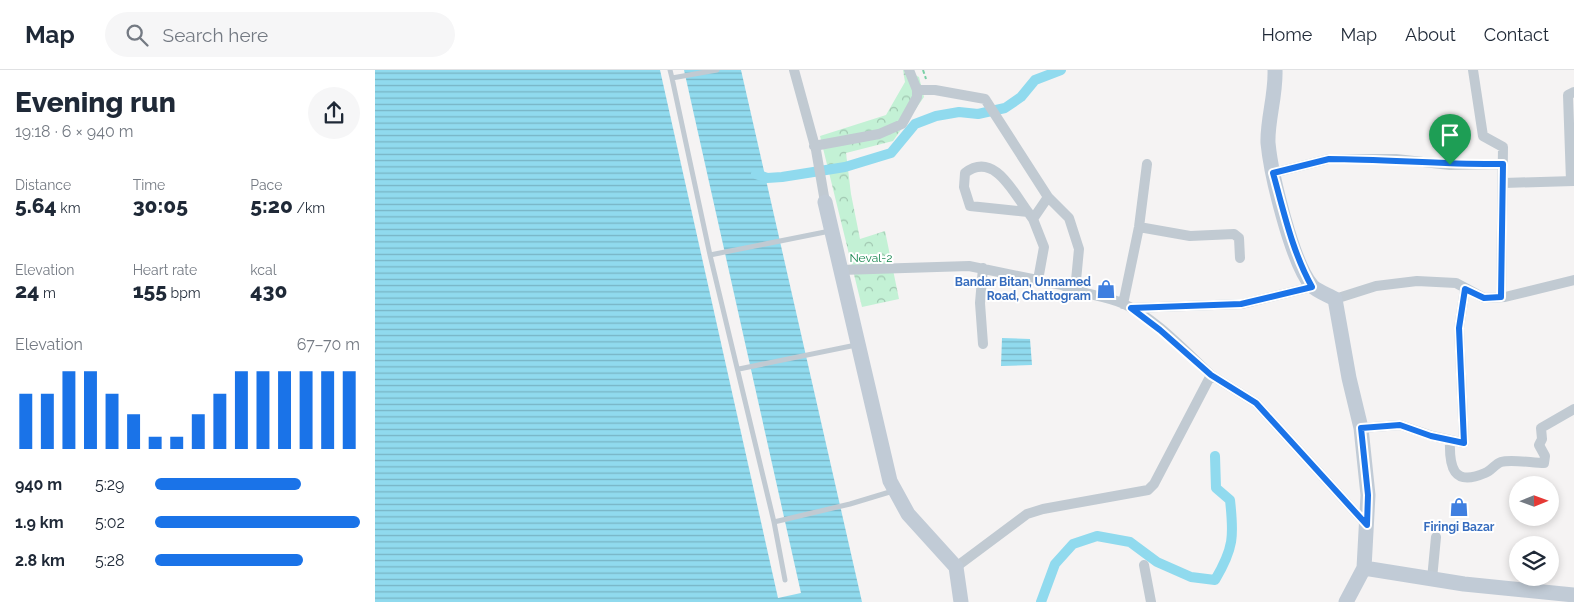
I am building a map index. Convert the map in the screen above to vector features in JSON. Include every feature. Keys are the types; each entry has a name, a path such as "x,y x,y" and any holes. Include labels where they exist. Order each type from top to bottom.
{"main road":[{"path":"1275,70 1276,90 1268,141 1273,173 1301,267 1312,287 1335,299 1349,378 1361,428 1368,495 1364,568 1346,602"},
{"path":"825,202 857,345 893,490 908,514 956,567 961,602"},
{"path":"1364,568 1432,579 1574,595"}],"street":[{"path":"794,70 815,148 825,202"},
{"path":"815,148 879,134 902,124 911,110 917,90 909,70"},
{"path":"1473,70 1483,136 1503,147 1501,297"},
{"path":"917,90 935,90 985,99 1001,127 1048,198 1069,218 1079,249 1075,291"},
{"path":"1504,183 1573,181 1568,95 1574,92"},
{"path":"1273,173 1329,159 1396,159 1450,165 1503,164"},
{"path":"1127,306 1147,164"},
{"path":"1030,216 969,206 964,187 965,173 973,167 983,166 998,171 1030,216 1044,247 1038,280"},
{"path":"1030,216 1048,198"},
{"path":"1139,227 1190,236 1234,234 1239,238 1240,258"},
{"path":"841,270 969,266 1062,284 1075,291 1127,306 1241,304 1312,287"},
{"path":"983,268 980,303 983,344"},
{"path":"1335,299 1376,286 1417,281 1456,284 1484,298 1501,297 1574,280"},
{"path":"1361,428 1400,425 1462,443 1465,441 1459,328 1465,289"},
{"path":"1127,306 1160,330 1211,375 1256,403 1367,525"},
{"path":"956,567 1027,514 1043,509 1148,490 1154,484 1211,375"},
{"path":"1451,440 1454,473 1462,478 1470,478 1487,472 1501,462 1544,463 1545,456 1539,445 1542,438 1541,428 1574,409"},
{"path":"1432,579 1436,537"},
{"path":"1144,565 1151,602"}],"lane":[{"path":"670,70 710,255 739,369 774,522 785,580"},
{"path":"672,78 717,70"},
{"path":"710,255 831,230"},
{"path":"739,369 857,345"},
{"path":"774,522 850,504 893,490"}],"green space":[{"name":"Neval-2","path":"903,70 913,70 913,74 919,77 924,97 893,141 846,153 851,194 860,239 885,231 899,299 862,307 820,136 886,115 905,82"}],"water":[{"path":"375,70 741,70 862,602 375,602"},
{"path":"1002,338 1030,339 1032,365 1001,366"}],"pier":[{"path":"660,70 684,70 801,593 778,598"}],"waterway":[{"path":"756,174 767,178 782,177 845,167 891,153 915,124 936,116 959,112 978,114 1005,108 1021,97 1035,80 1061,70"},
{"path":"1041,602 1055,564 1073,544 1097,536 1130,542 1157,562 1191,577 1215,580 1226,559 1232,533 1230,500 1216,488 1215,456"}],"place":[{"name":"Bandar Bitan, Unnamed Road, Chattogram","path":"1106,289"},
{"name":"Firingi Bazar","path":"1459,507"}],"route":[{"path":"1329,159 1396,159 1450,165 1503,164 1501,297 1484,298 1465,289 1459,328 1459,366 1464,443 1431,436 1400,425 1361,428 1368,495 1367,525 1256,403 1211,375 1160,330 1131,308 1189,308 1241,304 1312,287 1301,267 1293,244 1273,173 1329,159"}]}
